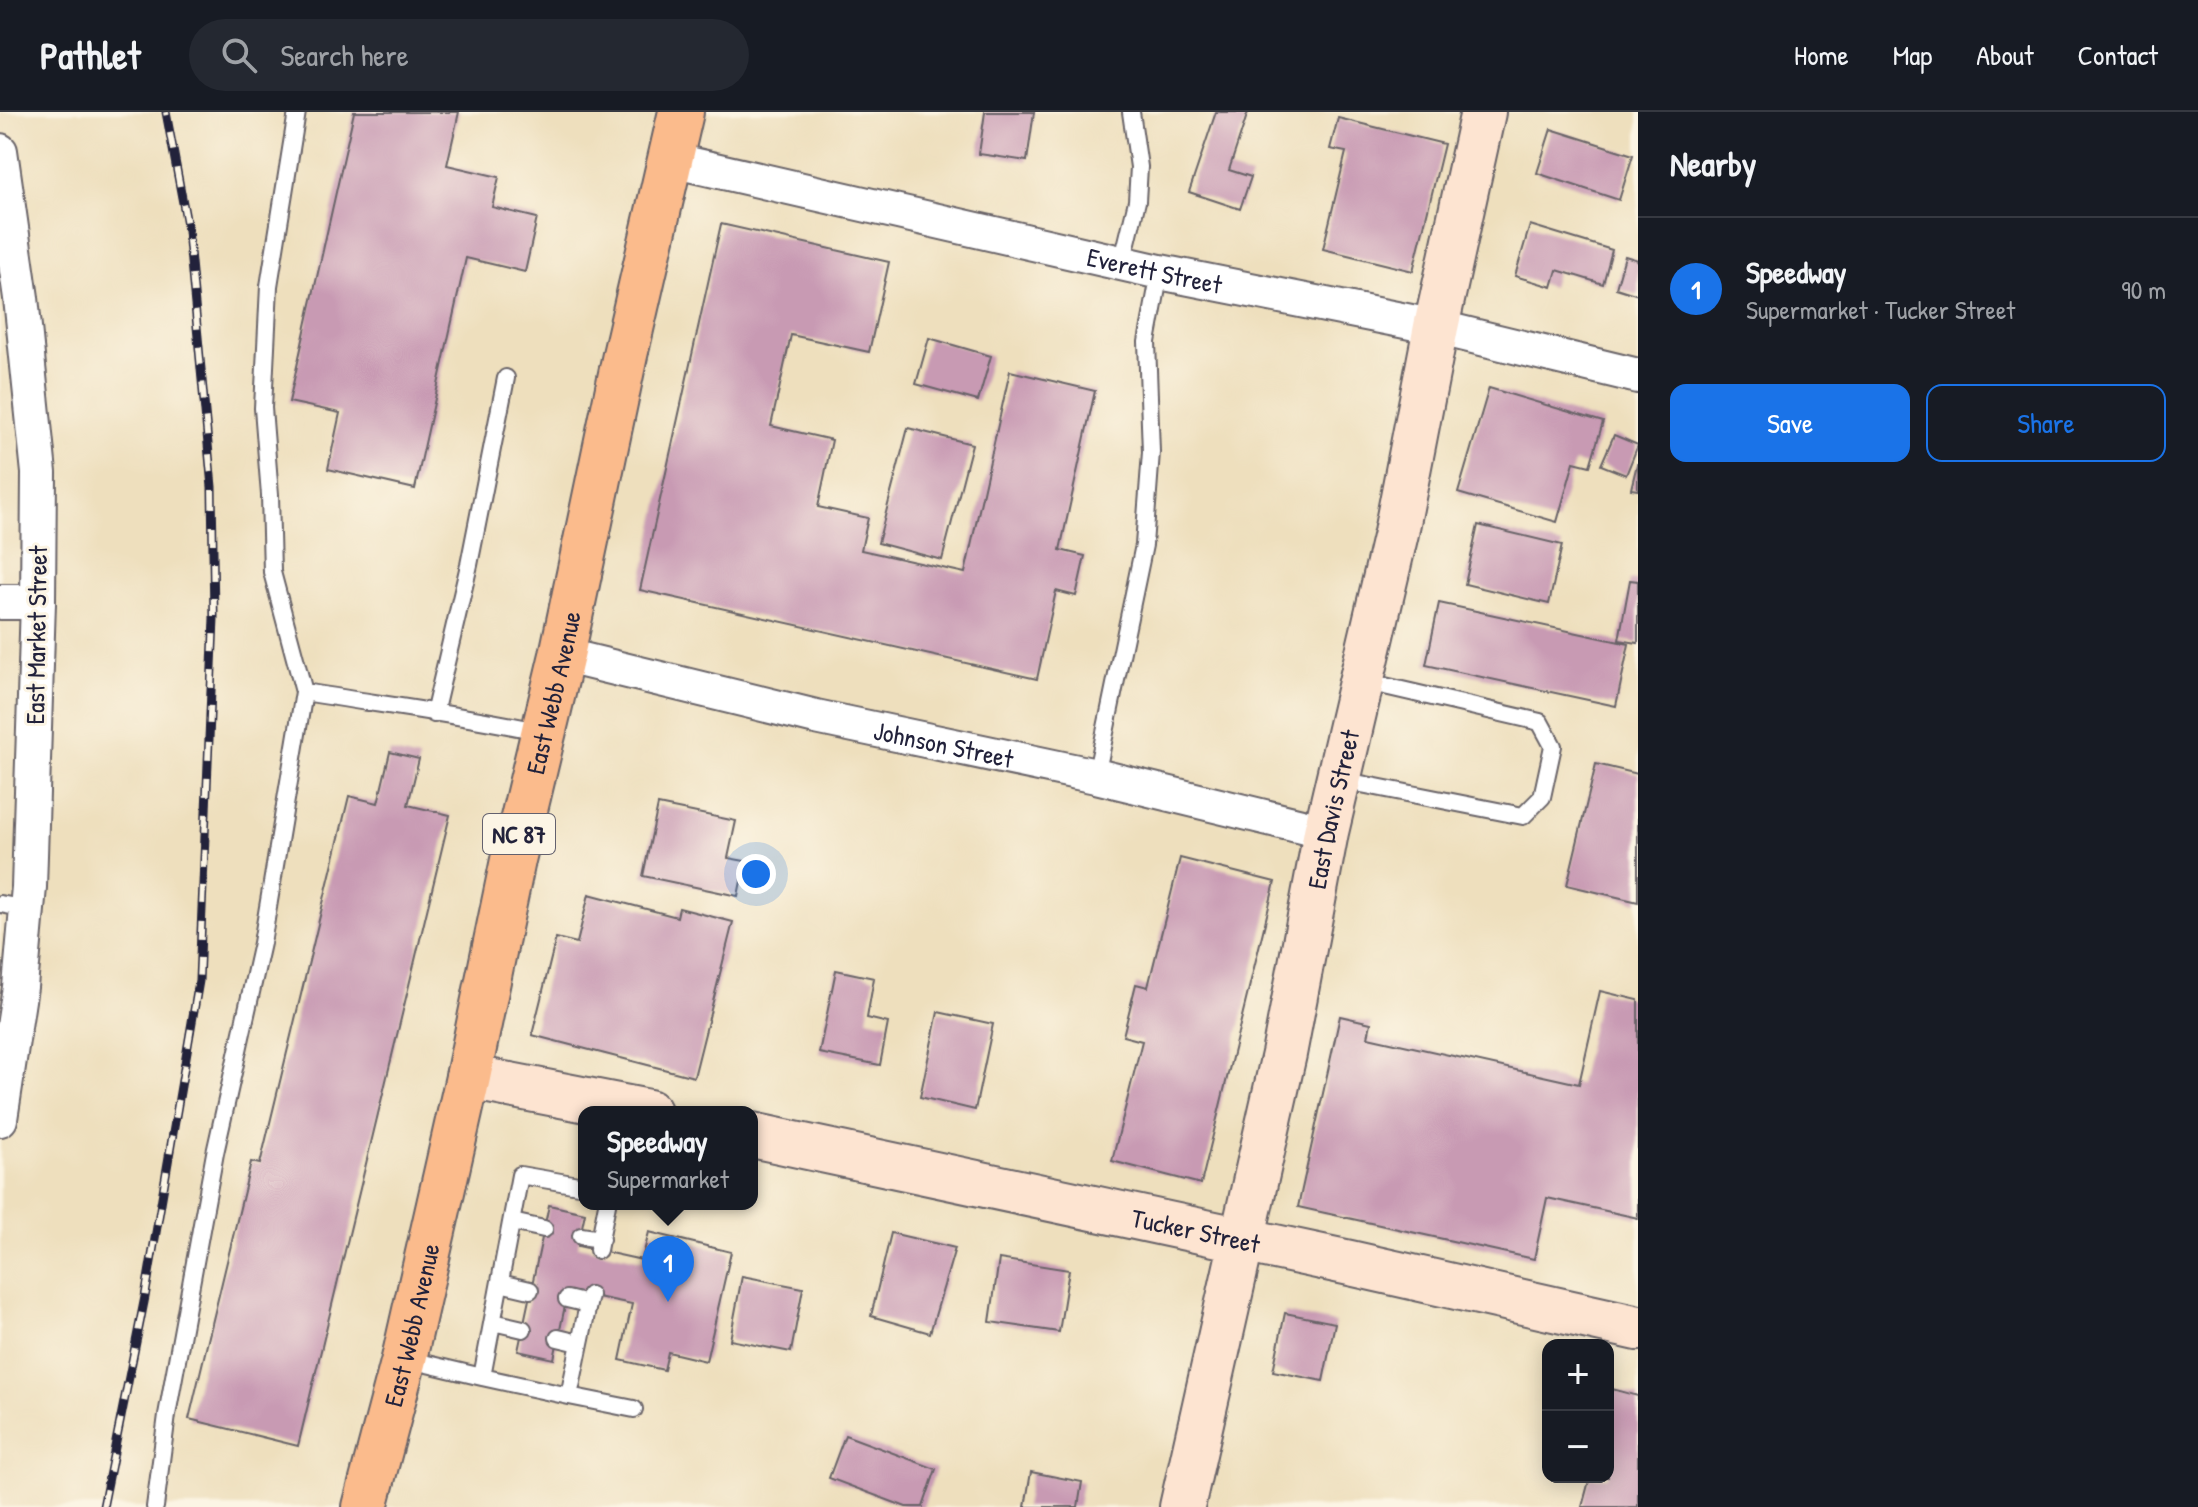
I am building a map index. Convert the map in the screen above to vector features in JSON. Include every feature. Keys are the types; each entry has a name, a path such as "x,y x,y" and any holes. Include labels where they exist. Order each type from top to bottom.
{"highway":[{"name":"East Webb Avenue","path":"365,1507 404,1359 468,1077 513,860 562,655 625,355 681,112"}],"street":[{"name":"East Davis Street","path":"1182,1507 1284,1054 1326,832 1396,533 1436,327 1483,112"},
{"name":"East Market Street","path":"0,151 21,298 39,473 38,602 14,906 20,987 0,1119"},
{"name":"Everett Street","path":"671,160 1160,272 1436,327 1638,376"},
{"path":"0,602 38,602"},
{"name":"Johnson Street","path":"562,655 816,717 1096,776 1326,832"},
{"path":"468,1077 613,1106"},
{"name":"Tucker Street","path":"758,1136 1638,1328"}],"lane":[{"path":"155,1507 175,1369 215,1153 262,943 304,692 272,572 263,408 269,286 297,112"},
{"path":"1122,263 1137,201 1139,167 1131,112"},
{"path":"1096,776 1144,545 1151,452 1147,342 1160,272"},
{"path":"434,714 469,565 506,378"},
{"path":"1339,779 1523,816 1542,797 1553,746 1540,722 1362,680"},
{"path":"304,692 544,732"},
{"path":"482,1377 520,1175 578,1185"},
{"path":"581,1236 600,1245 606,1210"},
{"path":"512,1222 544,1229"},
{"path":"500,1283 530,1290"},
{"path":"567,1299 589,1300 569,1396"},
{"path":"493,1322 523,1329"},
{"path":"558,1338 579,1343"},
{"path":"404,1359 634,1409"}],"building":[{"path":"354,112 459,112 447,165 499,177 492,207 537,218 525,272 466,258 415,489 328,469 340,413 289,402"},
{"path":"985,112 1034,112 1027,161 979,154"},
{"path":"1216,112 1248,112 1229,170 1251,177 1240,209 1189,192"},
{"path":"1338,118 1444,144 1413,271 1323,249 1346,152 1330,149"},
{"path":"1551,129 1633,155 1619,200 1537,173"},
{"path":"721,224 889,262 869,352 791,335 771,426 832,440 818,507 868,518 861,550 965,573 1010,371 1095,391 1060,550 1085,556 1076,596 1056,591 1037,679 640,590"},
{"path":"1530,225 1612,250 1603,284 1557,270 1552,287 1515,276"},
{"path":"1625,256 1638,260 1638,295 1616,288"},
{"path":"929,338 991,356 978,401 916,384"},
{"path":"1489,388 1603,422 1590,466 1574,462 1557,522 1458,493"},
{"path":"908,428 972,444 942,560 878,543"},
{"path":"1614,435 1638,445 1626,475 1601,465"},
{"path":"1638,464 1638,490 1631,489"},
{"path":"1478,525 1562,545 1549,604 1465,584"},
{"path":"1630,580 1638,581 1638,643 1619,640"},
{"path":"1439,603 1629,644 1616,706 1426,665"},
{"path":"390,752 419,759 408,805 450,815 298,1446 189,1419 251,1162 260,1164 349,796 378,803"},
{"path":"1596,764 1638,774 1638,902 1567,885"},
{"path":"658,805 736,821 728,858 745,861 738,896 643,876"},
{"path":"1180,858 1275,882 1201,1184 1112,1161 1142,1041 1123,1036 1136,984 1148,987"},
{"path":"589,894 677,917 679,908 733,922 694,1077 532,1035 556,938 577,943"},
{"path":"836,970 874,978 867,1018 888,1023 880,1065 819,1053"},
{"path":"1600,991 1638,1000 1638,1218 1547,1198 1534,1259 1298,1207 1340,1016 1371,1023 1368,1037 1579,1084"},
{"path":"938,1012 993,1024 975,1110 920,1097"},
{"path":"549,1205 585,1213 578,1246 642,1260 649,1232 731,1252 706,1361 668,1352 664,1370 620,1360 632,1304 568,1291 554,1359 518,1351"},
{"path":"891,1233 955,1248 930,1333 871,1316"},
{"path":"999,1259 1069,1270 1059,1332 990,1322"},
{"path":"742,1276 803,1288 791,1352 730,1340"},
{"path":"1285,1313 1335,1323 1323,1381 1273,1371"},
{"path":"1614,1390 1638,1396 1638,1507 1582,1507 1588,1483 1614,1483"},
{"path":"845,1435 936,1469 923,1507 906,1507 829,1478"},
{"path":"1031,1472 1082,1482 1078,1507 1025,1507"}],"railway":[{"path":"103,1507 145,1297 199,981 214,618 212,487 188,230 166,112"}],"place":[{"name":"Speedway","path":"668,1302"}]}
